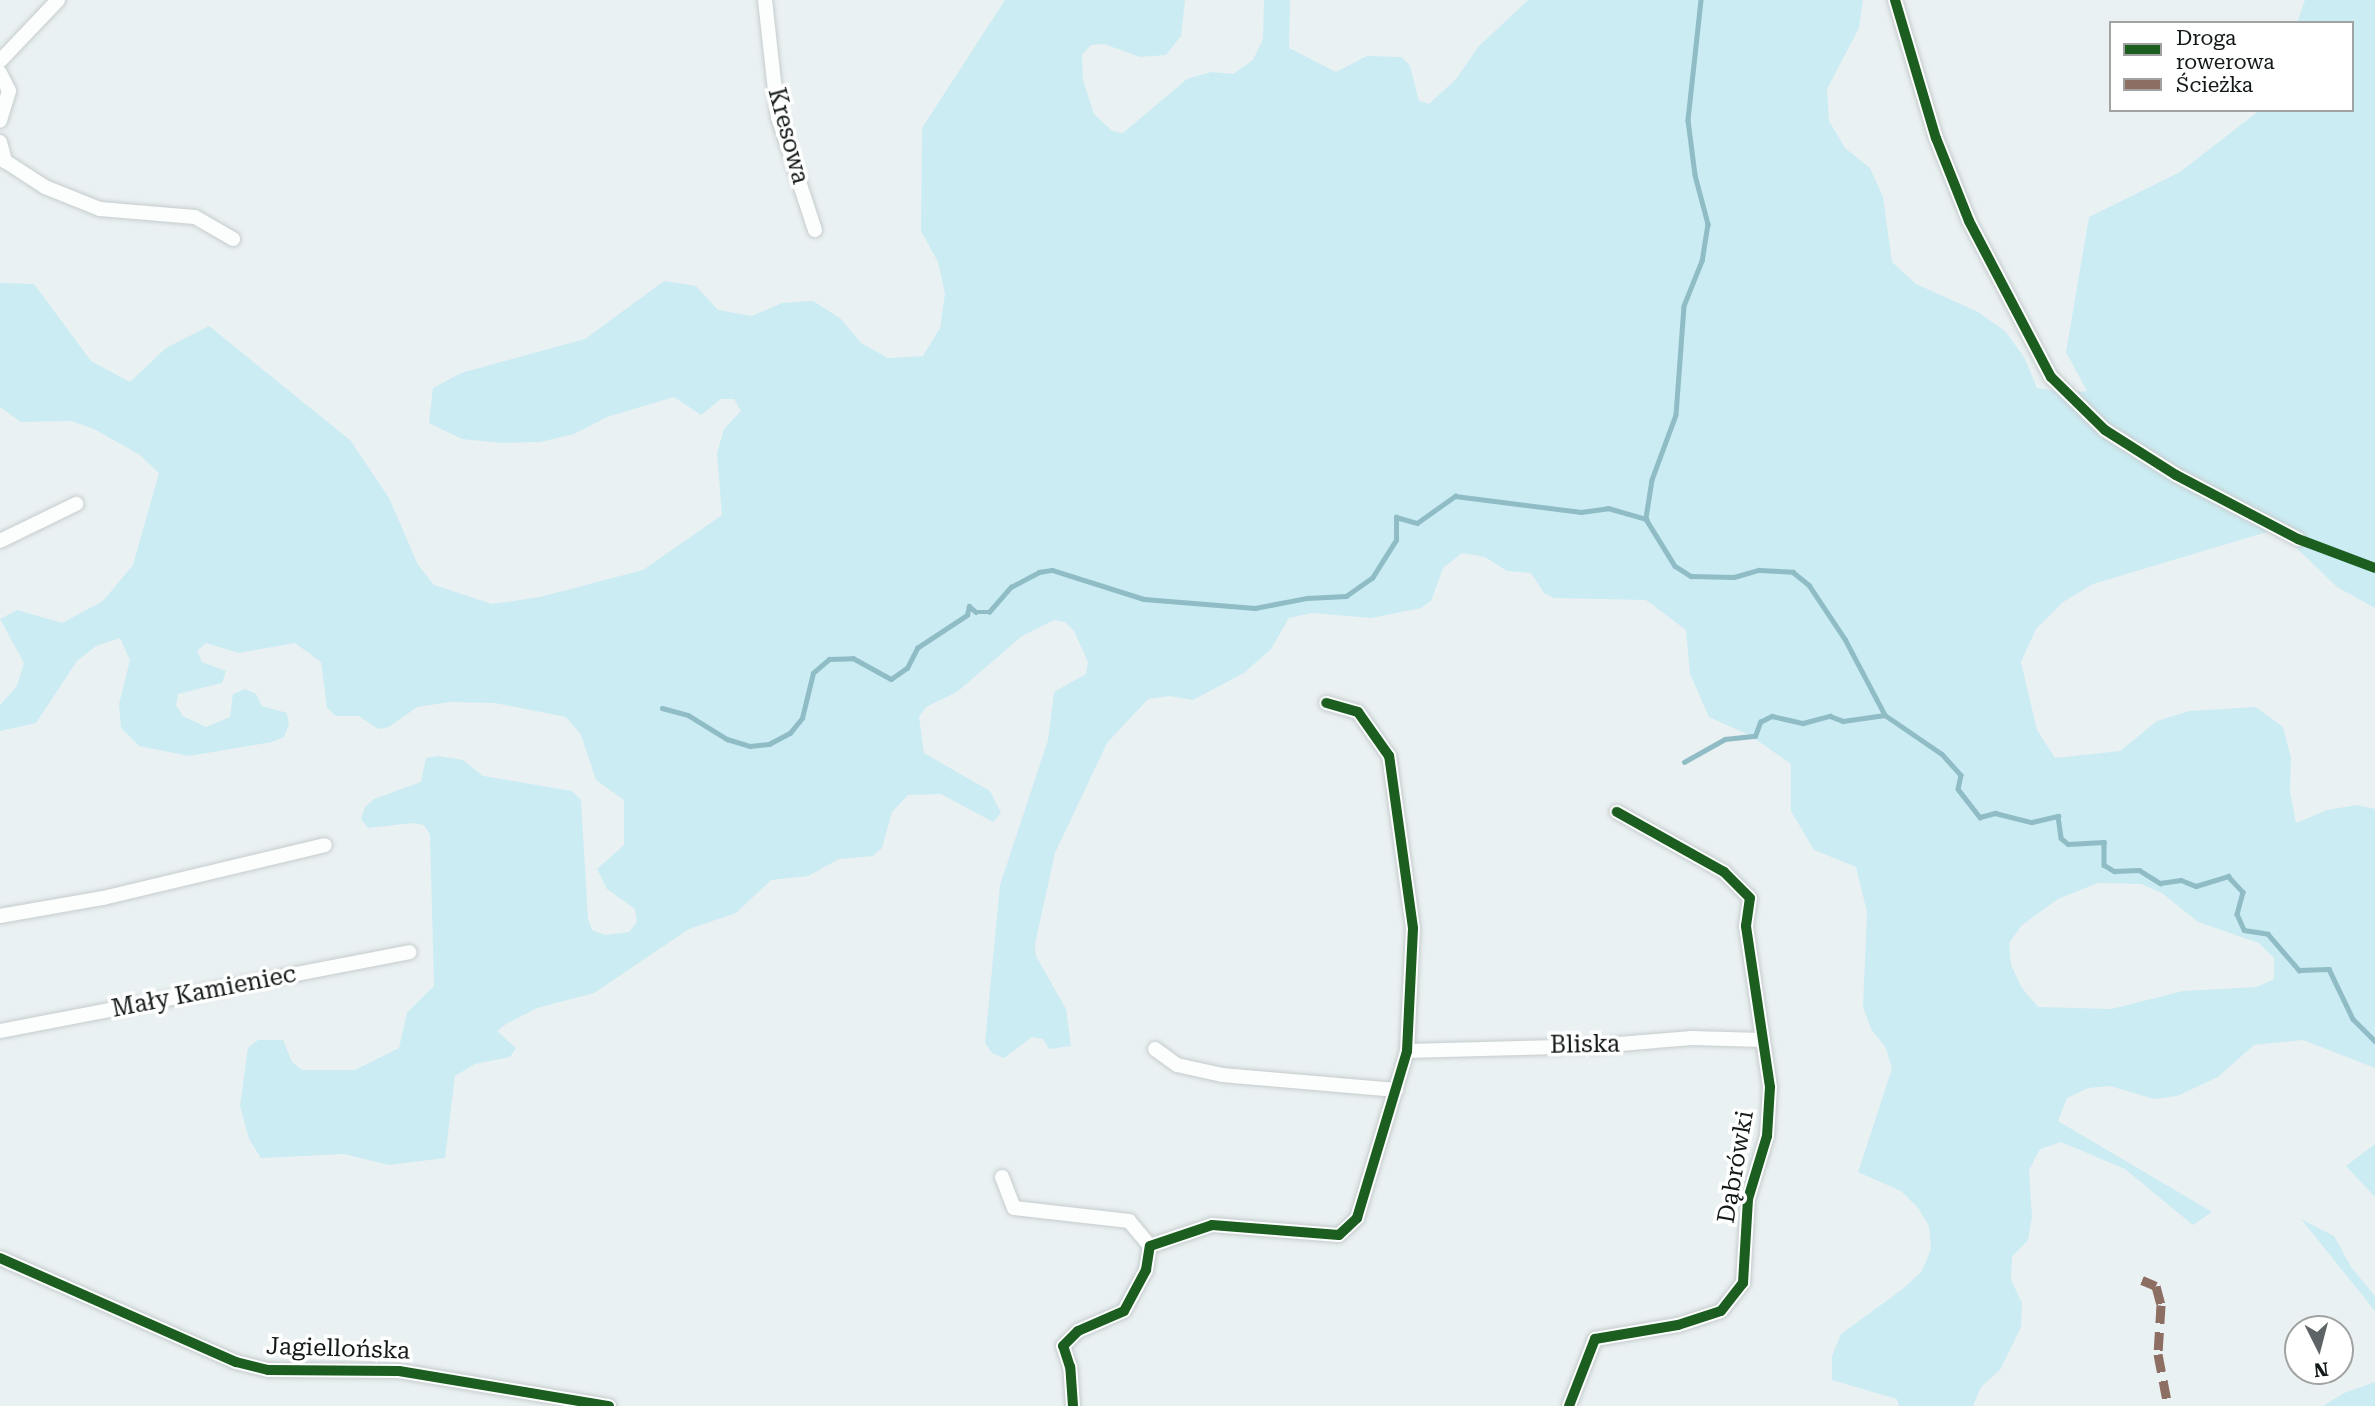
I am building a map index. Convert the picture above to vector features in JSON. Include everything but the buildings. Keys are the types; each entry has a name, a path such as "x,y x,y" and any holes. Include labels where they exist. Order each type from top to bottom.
{"street":[{"path":"0,61 58,0"},
{"name":"Kresowa","path":"765,0 778,117 815,230"},
{"path":"1895,0 1936,138 1969,220 2051,377 2105,430 2176,475 2298,539"},
{"path":"0,74 9,90 0,121"},
{"path":"0,142 5,161 45,187 100,209 195,217 233,239"},
{"path":"0,541 76,504"},
{"path":"1150,1246 1212,1225 1339,1235 1357,1218 1407,1051 1413,928 1389,756 1358,712 1326,703"},
{"name":"Dąbrówki","path":"1569,1406 1595,1339 1678,1325 1721,1311 1743,1283 1748,1199 1767,1136 1770,1087 1746,926 1750,898 1724,872 1617,812"},
{"path":"0,916 103,898 325,845"},
{"name":"Mały Kamieniec","path":"0,1031 409,952"},
{"name":"Bliska","path":"1407,1051 1596,1046 1692,1038 1763,1040"},
{"path":"1155,1049 1177,1065 1222,1074 1396,1090"},
{"path":"1002,1177 1014,1208 1129,1220 1150,1246 1146,1270 1124,1311 1078,1331 1063,1346 1070,1367 1073,1406"},
{"name":"Jagiellońska","path":"0,1258 236,1362 268,1370 399,1371 609,1406"}],"shaded area":[{"path":"1005,0 1185,0 1181,36 1166,55 1140,57 1104,44 1091,45 1082,55 1083,80 1094,114 1112,131 1123,133 1187,79 1211,72 1233,74 1253,60 1263,39 1264,0 1290,0 1289,48 1336,72 1367,56 1402,57 1410,66 1419,101 1429,104 1456,79 1478,47 1528,0 1863,0 1859,28 1827,89 1829,121 1845,148 1870,168 1883,197 1892,262 1916,284 1978,312 2005,331 2024,357 2037,388 2069,393 2087,391 2066,352 2089,217 2180,172 2257,112 2354,112 2354,21 2298,21 2305,0 2375,0 2375,608 2337,587 2277,529 2093,584 2063,602 2036,629 2021,662 2037,730 2055,758 2120,751 2157,721 2189,711 2256,707 2283,727 2291,758 2290,791 2296,823 2327,810 2357,805 2375,809 2375,1068 2303,1040 2254,1045 2218,1077 2177,1096 2154,1099 2110,1086 2088,1088 2067,1098 2058,1121 2212,1212 2193,1225 2125,1169 2061,1142 2040,1149 2029,1170 2032,1217 2028,1240 2012,1257 2011,1280 2022,1303 2021,1327 2000,1370 1981,1387 1973,1406 1899,1406 1897,1399 1832,1380 1832,1356 1841,1334 1904,1288 1922,1271 1931,1249 1929,1226 1918,1208 1901,1191 1858,1172 1892,1069 1886,1048 1871,1029 1863,1007 1867,912 1856,867 1814,850 1791,811 1791,764 1751,736 1709,717 1690,674 1686,630 1646,600 1554,598 1544,593 1531,573 1507,571 1485,557 1462,553 1443,568 1431,601 1421,608 1371,618 1312,613 1289,618 1271,649 1244,673 1193,700 1170,696 1148,699 1107,743 1055,853 1035,944 1036,956 1066,1009 1071,1046 1049,1049 1043,1039 1032,1037 1004,1058 992,1053 985,1043 1000,885 1048,740 1054,692 1086,674 1088,662 1074,631 1065,622 1054,620 1022,636 957,692 926,707 919,717 924,753 990,791 1001,813 993,822 941,794 908,795 892,812 882,848 873,856 839,859 808,876 771,880 736,913 689,929 594,993 537,1008 506,1024 497,1031 516,1048 510,1057 475,1064 455,1076 445,1158 389,1165 344,1154 261,1158 249,1139 240,1106 248,1048 258,1040 283,1040 292,1062 302,1070 355,1070 399,1048 407,1013 434,986 430,835 424,825 412,823 368,828 361,819 365,807 374,799 421,782 426,758 438,756 463,760 483,776 572,791 581,800 588,919 592,930 605,935 629,932 637,922 635,909 607,889 597,869 624,845 624,800 596,780 581,735 566,717 495,703 450,702 417,707 389,727 378,729 359,716 336,716 327,708 321,662 295,643 239,653 206,643 197,651 202,662 226,671 222,683 178,694 176,705 183,716 206,727 230,717 233,694 245,689 256,694 262,706 287,713 289,725 284,737 272,742 189,756 139,746 121,728 119,704 130,660 120,638 96,646 77,661 36,723 0,731 0,705 17,686 24,663 0,619 17,610 62,623 103,601 133,565 159,473 140,455 94,429 71,421 21,422 0,407 0,283 34,284 91,361 130,382 166,348 209,326 350,440 389,498 418,565 434,585 492,604 540,597 643,570 722,515 717,453 724,429 741,411 734,399 721,399 701,415 674,397 607,417 574,434 540,442 502,443 462,439 429,423 433,388 461,373 585,339 664,281 696,286 718,310 752,316 782,303 813,301 840,318 861,343 888,358 923,356 940,328 945,294 938,262 921,231 922,128","holes":["2098,883 2141,884 2162,893 2198,922 2259,943 2274,958 2274,979 2257,987 2183,991 2111,1009 2038,1007 2022,988 2011,965 2009,943 2022,925 2058,899"]},
{"path":"2375,1144 2375,1197 2346,1166"},
{"path":"2301,1219 2334,1236 2351,1267 2375,1296 2375,1311"},
{"path":"2375,1382 2375,1406 2323,1406 2344,1393"}],"waterway":[{"path":"1701,0 1688,120 1695,175 1708,224 1702,261 1684,306 1676,415 1652,480 1646,519 1675,566 1691,576 1734,577 1759,570 1793,572 1809,585 1845,639 1885,715 1942,754 1961,775 1958,789 1980,817 1995,813 2032,822 2058,816 2061,838 2068,844 2104,842 2104,865 2114,871 2139,870 2160,883 2181,880 2196,886 2228,876 2243,892 2237,914 2244,930 2268,934 2299,970 2329,969 2353,1019 2375,1041"},
{"path":"662,708 688,715 727,739 750,746 769,744 790,733 802,718 813,673 829,659 853,658 891,679 907,668 917,648 967,615 969,606 976,612 989,612 1011,587 1039,572 1052,570 1144,599 1255,608 1307,598 1346,596 1372,578 1396,540 1396,517 1417,523 1455,496 1581,512 1608,508 1646,519"},
{"path":"1684,762 1725,739 1755,736 1760,722 1772,716 1803,723 1830,716 1843,721 1885,715"}],"marked path":[{"path":"2142,1280 2156,1286 2161,1305 2158,1354 2168,1406"}],"cycle path":[{"path":"1895,0 1936,138 1969,221 2051,377 2105,430 2176,475 2298,539 2375,568"},
{"path":"1073,1406 1070,1367 1063,1346 1078,1331 1124,1311 1146,1270 1150,1246 1212,1225 1339,1235 1357,1218 1407,1051 1413,928 1389,756 1358,712 1326,703"},
{"path":"1569,1406 1595,1339 1678,1325 1721,1311 1743,1283 1748,1199 1767,1136 1770,1087 1746,926 1750,898 1724,872 1617,812"},
{"path":"0,1258 236,1362 268,1370 399,1371 609,1406"}]}
